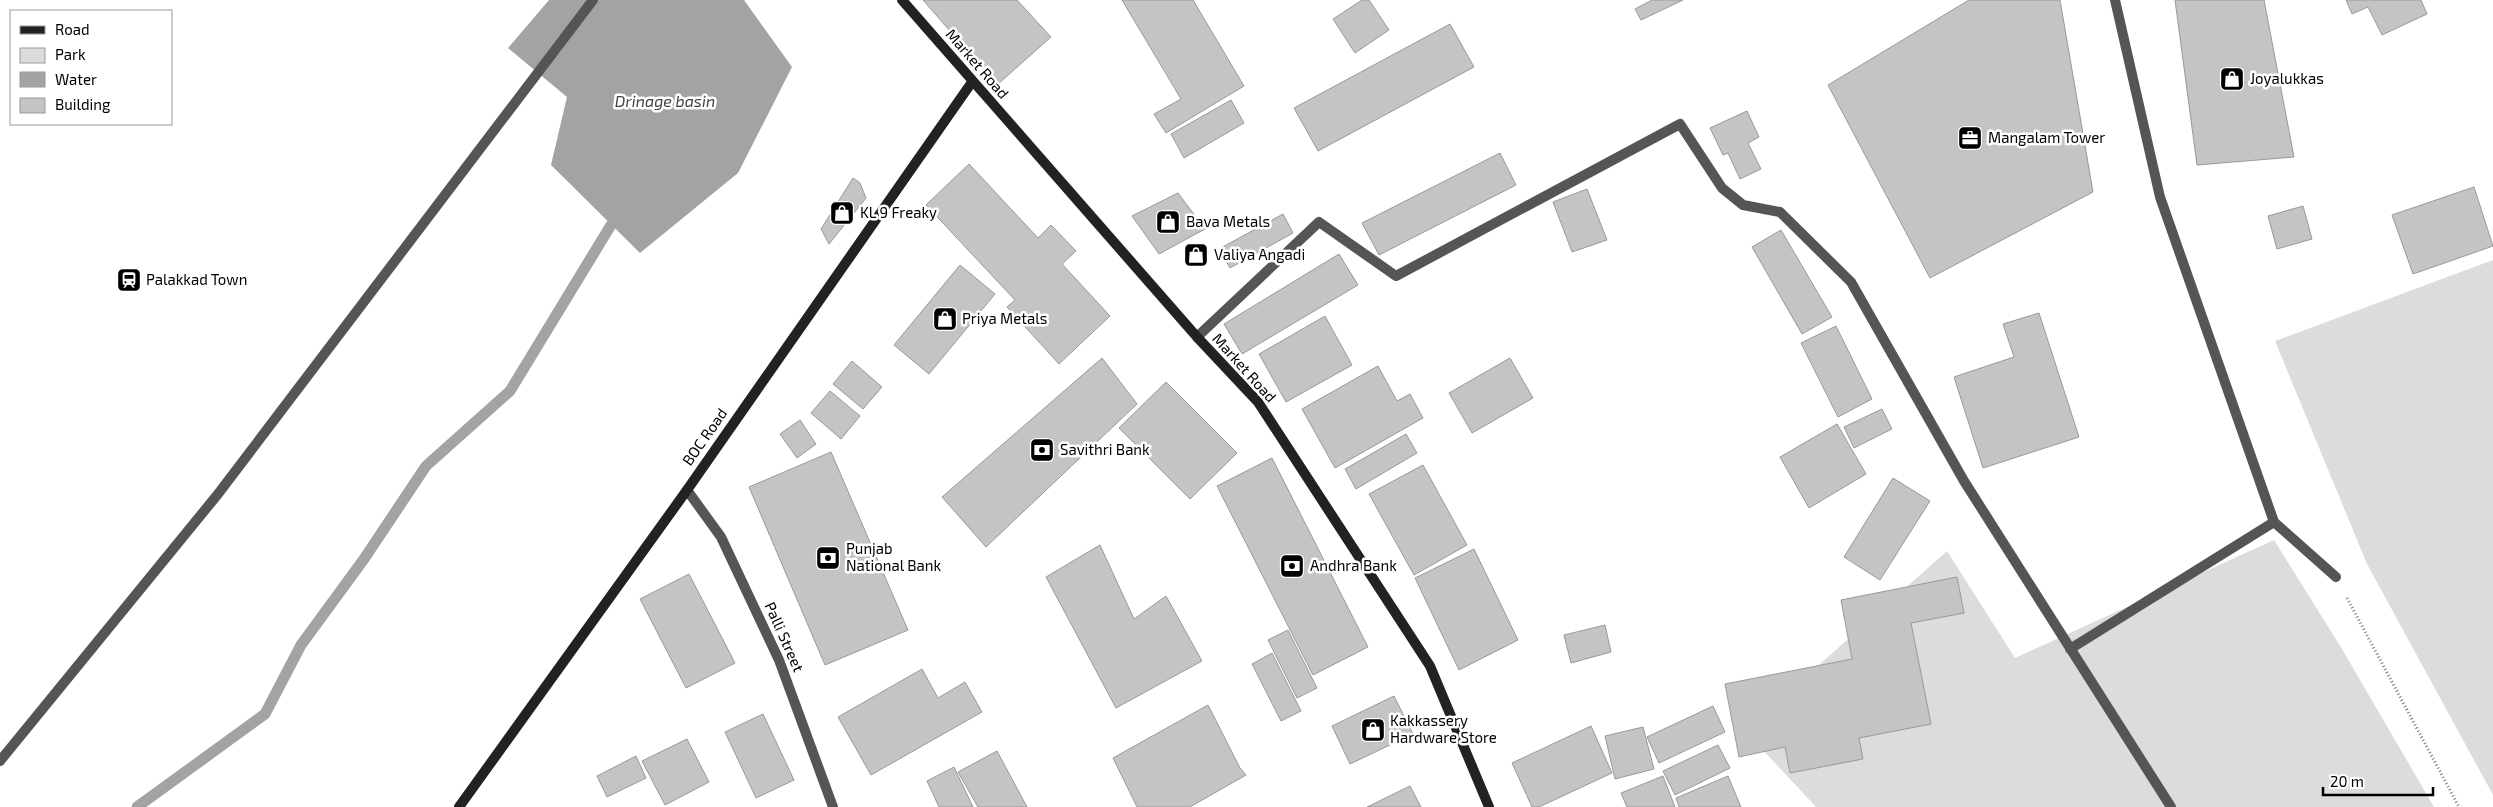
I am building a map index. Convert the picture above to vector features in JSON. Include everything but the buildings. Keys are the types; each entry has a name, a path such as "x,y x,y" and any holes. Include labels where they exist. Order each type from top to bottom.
{"main road":[{"name":"Market Road","path":"902,0 1197,337 1258,402 1430,666 1489,807"},
{"name":"BOC Road","path":"459,807 687,490 972,82"}],"street":[{"path":"0,761 218,494 593,0"},
{"path":"2115,0 2160,197 2274,522 2336,577"},
{"path":"1197,337 1319,222 1396,276 1680,124 1722,188 1743,205 1780,212 1851,282 1964,481 2171,807"},
{"name":"Palli Street","path":"687,490 722,537 774,651 833,807"},
{"path":"2070,648 2274,522"}],"path":[{"path":"2336,577 2459,807"}],"green space":[{"path":"2493,260 2493,795 2367,564 2275,341"},
{"path":"2274,540 2342,649 2434,807 1816,807 1745,731 1947,551 2015,658"}],"water":[{"name":"Drinage basin","path":"549,0 744,0 792,67 738,173 640,253 551,165 567,97 508,48"}],"waterway":[{"path":"137,807 265,714 301,645 364,559 426,466 510,391 611,225"}],"place":[{"name":"Joyalukkas","path":"2232,79"},
{"name":"Mangalam Tower","path":"1970,138"},
{"name":"KL 9 Freaky","path":"842,213"},
{"name":"Bava Metals","path":"1168,222"},
{"name":"Valiya Angadi","path":"1196,255"},
{"name":"Palakkad Town","path":"129,280"},
{"name":"Priya Metals","path":"945,319"},
{"name":"Savithri Bank","path":"1042,450"},
{"name":"Punjab National Bank","path":"828,558"},
{"name":"Andhra Bank","path":"1292,566"},
{"name":"Kakkassery Hardware Store","path":"1373,730"}]}
